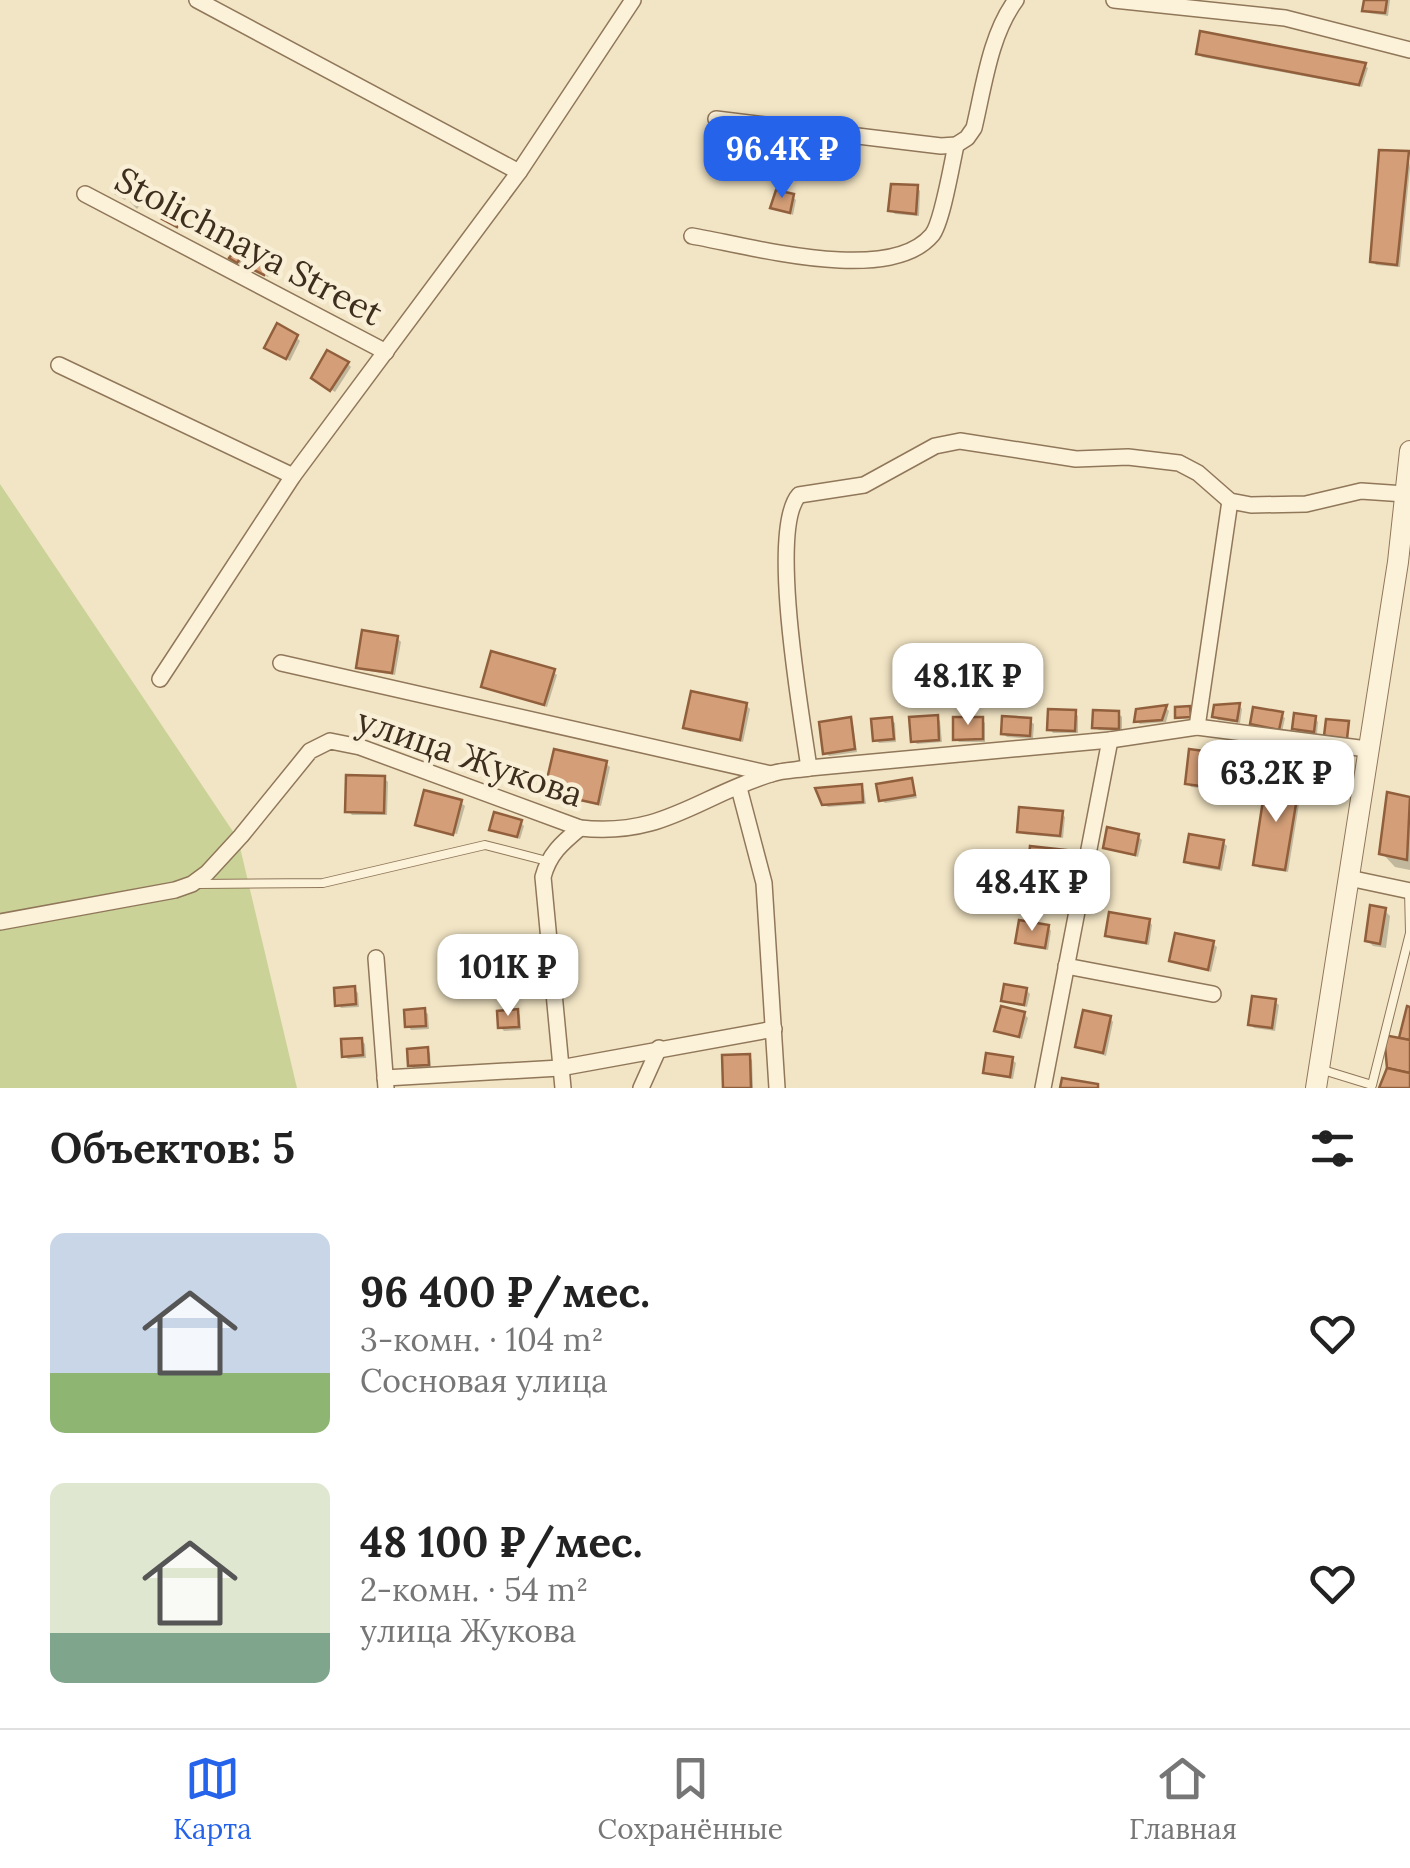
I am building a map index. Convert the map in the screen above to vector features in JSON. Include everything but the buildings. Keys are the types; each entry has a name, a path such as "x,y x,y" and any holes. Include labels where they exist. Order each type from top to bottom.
{"street":[{"path":"197,0 519,172"},
{"path":"716,119 956,145 974,128 996,39 1016,0"},
{"path":"1114,0 1184,4 1286,18 1410,50"},
{"path":"160,679 293,476 519,172 632,1"},
{"path":"692,236 830,261 882,258 915,250 935,232 956,145"},
{"name":"Stolichnaya Street","path":"85,194 386,352"},
{"path":"59,365 293,476"},
{"path":"809,768 792,639 786,545 791,507 799,495 864,484 935,446 960,441 1076,459 1128,457 1179,463 1198,473 1230,501 1279,506 1361,491 1406,494"},
{"path":"1318,1078 1398,562 1410,450"},
{"path":"1197,727 1230,501"},
{"name":"улица Жукова","path":"281,662 771,774"},
{"name":"улица Жукова","path":"192,884 241,836 310,751 330,741 360,747 580,828 614,832 646,826 771,774 809,768 1110,740 1197,727 1367,749"},
{"path":"1043,1088 1110,740"},
{"path":"739,788 764,883 777,1088"},
{"path":"563,1088 543,877 547,861 580,828"},
{"path":"1350,878 1410,889"},
{"path":"0,922 192,884"},
{"path":"376,958 386,1083 560,1068 774,1030"},
{"path":"1066,966 1212,994"},
{"path":"640,1088 659,1048"}],"lane":[{"path":"192,884 323,882 485,845 547,861"},
{"path":"1318,1078 1372,1085 1410,933 1410,889"}],"green space":[{"path":"0,484 238,839 297,1088 0,1088"}]}
